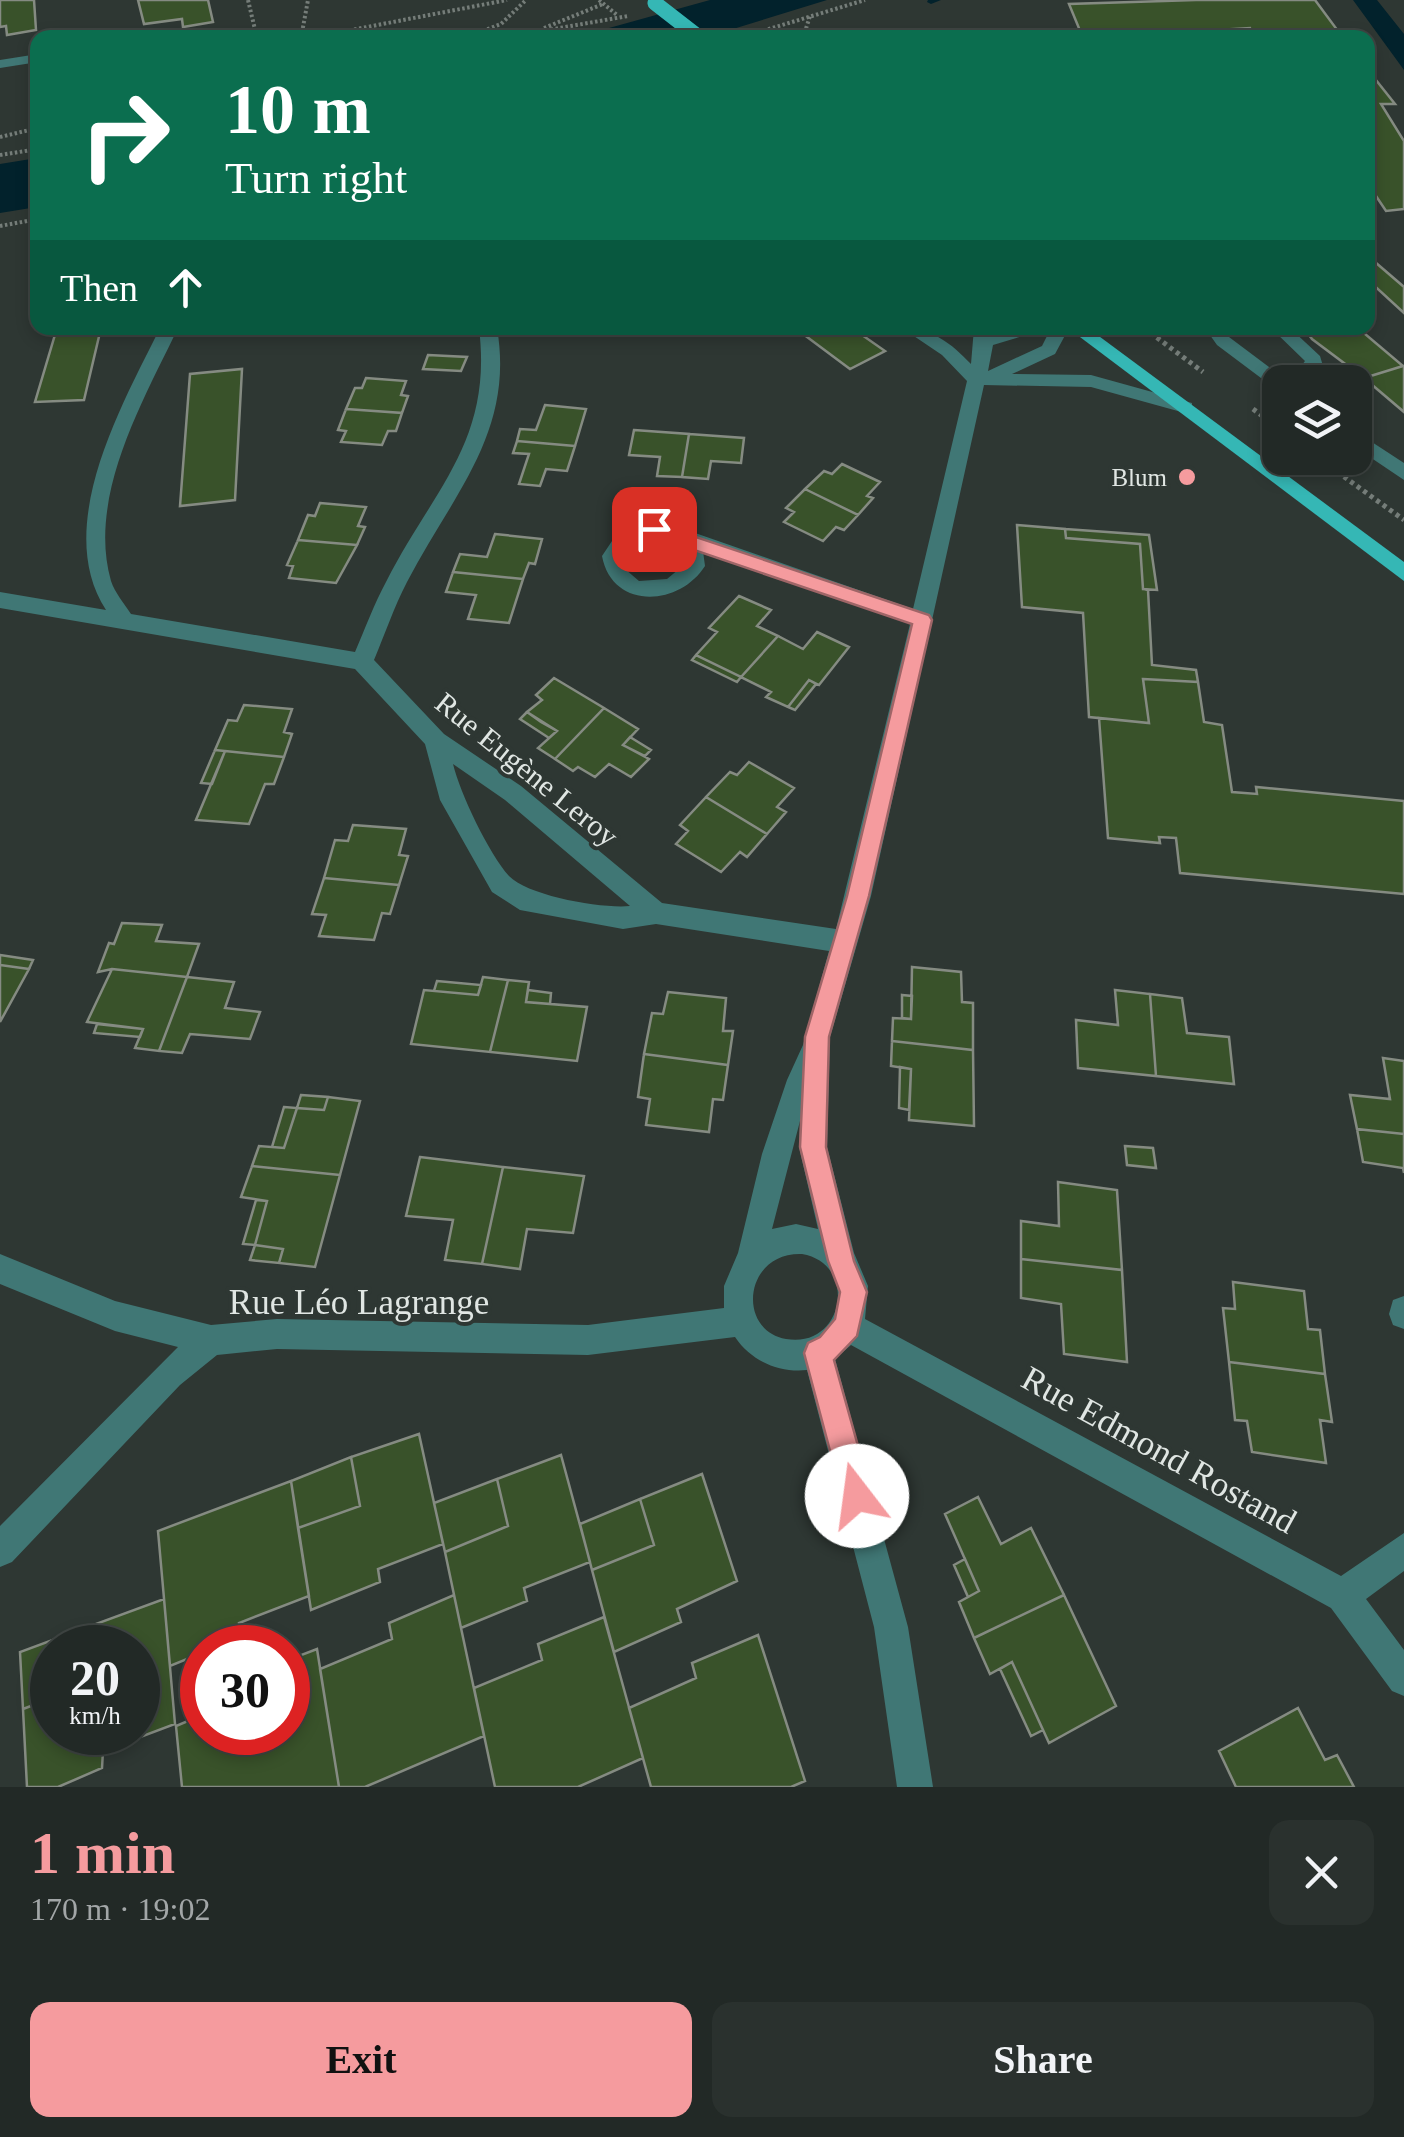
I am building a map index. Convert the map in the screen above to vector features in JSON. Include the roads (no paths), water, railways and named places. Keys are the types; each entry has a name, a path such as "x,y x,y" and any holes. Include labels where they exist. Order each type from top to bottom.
{"main road":[{"path":"653,2 690,30"},
{"path":"1087,335 1404,573"}],"street":[{"path":"0,64 30,59"},
{"path":"122,618 101,584 97,522 128,411 166,335"},
{"path":"0,600 362,662 396,582 464,470 488,402 493,366 489,335"},
{"path":"922,335 980,379 1091,380 1185,406"},
{"path":"817,1037 813,1147 841,1261 854,1292 847,1326 830,1346 818,1353 784,1354 768,1348 745,1321 739,1287 752,1257 759,1217 794,1096 846,942 980,379 984,335"},
{"path":"980,379 1049,350 1056,335"},
{"path":"1219,335 1262,370"},
{"path":"1287,335 1314,360 1314,365"},
{"path":"1372,449 1404,473"},
{"path":"674,533 922,620"},
{"name":"Rue Eugène Leroy","path":"362,662 436,740 513,793 656,912"},
{"path":"436,740 448,792 502,884 529,902 624,918 656,912 846,942"},
{"path":"752,1257 765,1245 797,1237 814,1241 841,1261"},
{"path":"0,1270 115,1316 211,1340"},
{"name":"Rue Léo Lagrange","path":"0,1550 169,1374 211,1340 277,1334 588,1340 745,1321"},
{"name":"Rue Edmond Rostand","path":"847,1326 1343,1596 1404,1678"},
{"path":"818,1353 891,1627 914,1787"},
{"path":"1343,1596 1404,1550"}],"water":[{"path":"710,0 827,0 730,30 602,30"},
{"path":"1353,0 1377,0 1404,34 1404,70 1375,30"},
{"path":"30,159 30,208 0,213 0,164"}],"waterway":[{"path":"931,2 937,0"}],"place":[{"name":"Blum","path":"1187,477"}]}
